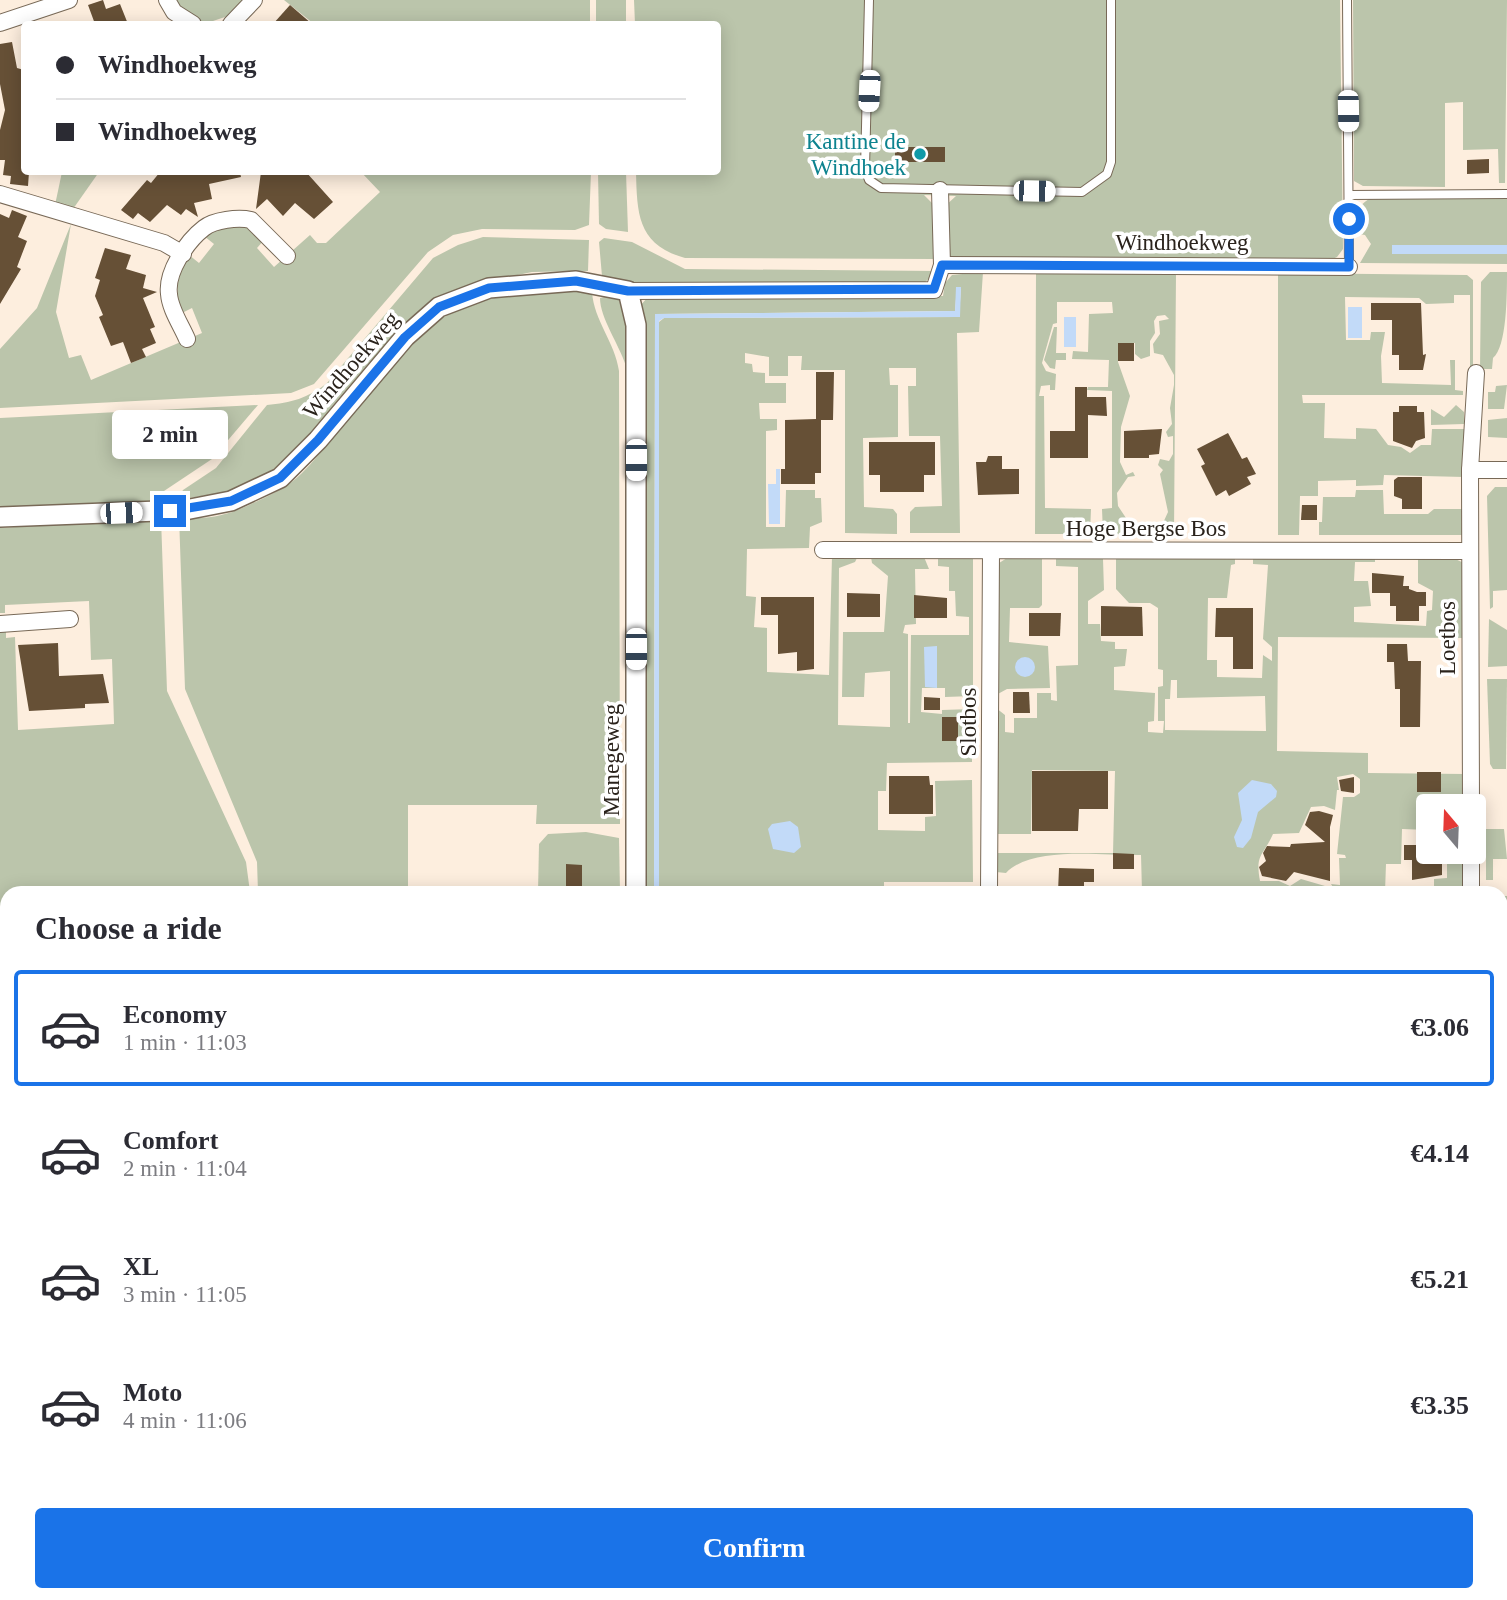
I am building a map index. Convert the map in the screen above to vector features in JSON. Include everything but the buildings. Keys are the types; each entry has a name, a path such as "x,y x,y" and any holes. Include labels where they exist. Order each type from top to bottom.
{"street":[{"path":"0,23 69,0"},
{"path":"167,0 173,12 188,21"},
{"path":"234,21 254,0"},
{"path":"940,190 942,265"},
{"path":"0,194 164,243 183,254"},
{"path":"187,339 168,290 173,269 204,228 241,218 256,223 287,256"},
{"name":"Windhoekweg","path":"0,517 177,511 231,501 280,478 318,440 405,337 439,307 489,288 576,281 628,291 934,289 942,265 1349,267"},
{"name":"Manegeweg","path":"628,291 636,325 636,886"},
{"name":"Loetbos","path":"1471,794 1469,551 1476,373"},
{"path":"1471,470 1507,470"},
{"name":"Hoge Bergse Bos","path":"822,550 1469,551"},
{"name":"Slotbos","path":"989,886 991,551"},
{"path":"0,624 70,619"},
{"path":"1471,864 1471,886"}],"lane":[{"path":"869,0 865,169 869,180 881,188 1082,192 1107,174 1111,154 1111,0"},
{"name":"Windhoekweg","path":"1347,0 1349,267"},
{"path":"1349,195 1507,194"}],"green space":[{"path":"173,0 244,0 228,16 213,21 199,21 177,8"},
{"path":"284,0 590,0 590,21 310,21"},
{"path":"596,0 626,0 626,21 596,21"},
{"path":"634,0 1340,0 1343,249 1337,257 1328,261 958,261 948,257 944,207 956,196 924,195 934,205 934,259 685,258 658,245 643,226 637,202 636,175 721,175 721,21 635,21"},
{"path":"1353,0 1507,0 1505,183 1499,183 1498,149 1463,150 1463,102 1445,103 1445,187 1363,186 1354,181"},
{"path":"61,175 97,175 73,209 55,205"},
{"path":"364,175 591,175 589,225 575,230 482,229 453,235 428,252 314,384 291,393 0,408 0,349 37,308 71,224 56,312 69,358 81,355 91,380 202,333 192,308 182,313 178,297 179,277 189,255 199,263 214,244 204,236 211,231 245,224 264,240 257,248 274,267 310,235 317,243 326,243 380,192"},
{"path":"598,175 626,175 628,232 606,229 599,224"},
{"path":"1369,199 1507,199 1507,245 1392,245 1392,254 1507,254 1507,264 1360,263 1371,244 1365,235 1354,233 1354,222 1358,209"},
{"path":"483,237 589,240 588,271 532,272 471,285 382,352 290,458 256,481 226,492 177,500 183,490 216,468 267,405 299,399 327,383 433,258 458,245"},
{"path":"604,238 632,242 685,269 937,271 923,284 647,286 602,276 599,242"},
{"path":"983,272 979,332 957,333 960,533 910,533 910,512 915,507 942,506 940,436 909,436 908,386 916,386 916,368 889,368 890,385 898,385 898,437 863,438 864,507 893,509 897,514 897,534 845,533 845,370 801,370 802,356 788,356 788,376 769,376 769,357 745,353 745,363 752,364 753,372 765,373 765,383 786,383 786,403 759,403 760,419 777,419 777,430 766,431 766,527 785,527 786,490 815,490 815,498 821,498 822,522 810,527 809,548 747,549 746,596 756,597 754,627 767,628 767,672 829,675 832,556 858,556 855,562 839,568 838,725 890,727 890,671 865,673 864,697 842,697 843,632 884,632 888,576 872,563 871,557 924,557 929,569 915,569 916,624 905,625 903,633 908,634 910,723 911,635 969,635 969,617 956,616 955,591 949,591 949,567 938,566 938,558 973,557 973,696 945,697 945,688 922,688 921,712 942,714 942,710 972,709 972,762 887,763 886,791 878,791 878,830 925,831 925,817 936,816 935,781 972,780 973,882 884,882 884,886 659,886 659,322 664,318 959,317 961,288 957,287 955,311 655,314 654,886 643,886 639,307 648,297 943,296 945,283 952,275"},
{"path":"1490,272 1507,272 1505,319 1501,343 1493,358 1492,369 1480,369 1481,282"},
{"path":"1036,273 1176,273 1174,534 1152,532 1163,523 1168,512 1160,474 1163,470 1158,465 1160,459 1169,461 1173,454 1173,436 1168,437 1166,432 1172,424 1170,408 1174,375 1163,355 1154,353 1153,344 1160,334 1159,321 1169,319 1165,315 1157,316 1154,321 1155,333 1150,341 1150,356 1141,359 1135,354 1135,343 1118,343 1118,362 1130,396 1121,427 1120,462 1126,475 1133,472 1135,476 1128,477 1117,493 1118,506 1132,527 1127,528 1127,535 1103,533 1102,509 1112,508 1112,391 1087,390 1088,387 1108,387 1109,360 1072,359 1073,351 1088,352 1089,314 1113,313 1112,302 1057,302 1057,323 1053,324 1042,363 1046,371 1056,374 1055,390 1050,390 1050,385 1041,386 1039,396 1044,396 1045,508 1091,509 1090,534 1035,534"},
{"path":"1278,273 1467,275 1473,280 1473,370 1470,370 1470,295 1454,295 1454,303 1426,304 1419,298 1345,297 1346,340 1370,340 1371,332 1385,332 1381,356 1382,383 1451,385 1450,360 1455,360 1455,390 1463,391 1463,395 1302,395 1303,403 1325,403 1324,438 1356,439 1356,428 1376,429 1388,445 1401,447 1410,453 1421,445 1431,445 1432,429 1464,429 1464,477 1384,475 1383,485 1356,486 1356,480 1318,481 1318,496 1300,496 1299,535 1278,535"},
{"path":"565,289 592,292 597,312 617,360 620,824 536,824 537,805 408,805 408,886 258,886 257,862 185,689 179,516 214,517 247,506 289,484 319,454 385,371 421,334 455,311 485,300"},
{"path":"609,296 620,300 626,322 626,366 601,306 600,298"},
{"path":"1054,327 1057,327 1056,353 1066,353 1066,360 1056,360 1055,369 1050,368 1044,360"},
{"path":"1507,385 1504,409 1488,409 1488,392 1495,392 1496,386"},
{"path":"258,405 212,459 164,491 162,506 0,517 0,418"},
{"path":"1456,405 1464,412 1464,424 1431,425 1431,409 1444,417"},
{"path":"1507,418 1507,438 1488,437 1488,420"},
{"path":"1495,487 1507,487 1507,590 1493,591 1493,607 1490,609 1487,496"},
{"path":"1356,490 1383,490 1384,514 1428,514 1434,509 1465,509 1464,535 1319,535 1323,497 1355,497"},
{"path":"161,518 167,691 246,862 249,886 0,886 0,631 6,631 6,638 15,637 18,730 114,724 112,659 91,660 89,601 5,605 5,613 0,613 0,528"},
{"path":"1375,557 1375,562 1355,562 1354,581 1368,581 1371,606 1354,607 1354,622 1426,626 1427,611 1432,610 1433,591 1418,583 1418,558 1451,557 1466,564 1466,638 1278,637 1277,751 1368,753 1368,773 1465,774 1466,794 1416,794 1416,830 1402,829 1401,864 1386,864 1385,886 1332,886 1331,884 1340,885 1339,858 1346,858 1345,855 1337,854 1343,797 1354,797 1360,793 1360,779 1353,774 1337,777 1339,790 1335,810 1324,806 1311,807 1299,833 1273,834 1259,860 1260,881 1279,881 1290,886 1142,886 1141,855 1050,855 1018,864 1006,873 996,872 996,853 1113,853 1115,771 1032,770 1031,834 996,834 996,708 1005,715 1005,732 1014,733 1014,718 1037,718 1037,693 1051,693 1051,700 1057,701 1056,666 1078,665 1078,567 1056,566 1056,559 1103,559 1104,590 1088,601 1088,624 1100,624 1101,641 1115,642 1115,649 1127,649 1125,666 1114,667 1114,690 1155,693 1154,721 1148,722 1148,732 1163,733 1164,721 1158,721 1158,687 1163,686 1163,670 1158,669 1158,608 1150,603 1129,603 1116,589 1116,559 1235,559 1235,564 1231,565 1227,598 1208,598 1207,660 1217,660 1217,677 1262,678 1263,655 1272,661 1272,647 1263,639 1268,565 1253,564 1253,558","holes":["1171,680 1177,680 1177,698 1265,696 1266,731 1165,730 1165,699 1170,699"]},
{"path":"1007,558 1042,558 1042,605 1039,608 1010,608 1009,642 1048,646 1050,688 1007,689 996,695 996,565"},
{"path":"1489,619 1507,630 1507,666 1488,667"},
{"path":"1487,679 1507,679 1506,769 1493,769 1490,764"},
{"path":"1486,829 1504,829 1507,859 1493,859 1493,880 1486,880"},
{"path":"586,832 619,838 620,886 538,886 539,844 548,834"},
{"path":"1447,864 1466,864 1466,886 1434,886 1434,879 1447,878"},
{"path":"1301,879 1325,886 1290,886"}],"water":[{"path":"1392,245 1507,245 1507,254 1392,254"},
{"path":"956,287 961,287 960,317 664,318 659,321 659,886 654,886 655,314 955,311"},
{"path":"1348,307 1362,307 1362,338 1348,338"},
{"path":"1064,317 1076,317 1076,347 1064,347"},
{"path":"776,469 780,469 780,524 769,524 768,484 776,484"},
{"path":"937,646 937,688 925,687 924,647"},
{"path":"1021,657 1029,657 1035,667 1029,677 1021,677 1015,671 1015,663"},
{"path":"1252,780 1271,784 1277,791 1276,797 1258,812 1251,838 1243,848 1237,847 1234,837 1242,820 1238,793"},
{"path":"790,821 798,827 801,847 794,853 773,849 768,829 772,824"}],"place":[{"name":"Kantine de Windhoek","path":"920,154"}],"route":[{"path":"170,511 231,501 280,478 318,440 405,337 439,307 489,288 576,281 628,291 934,289 942,265 1349,267 1349,219"}]}
